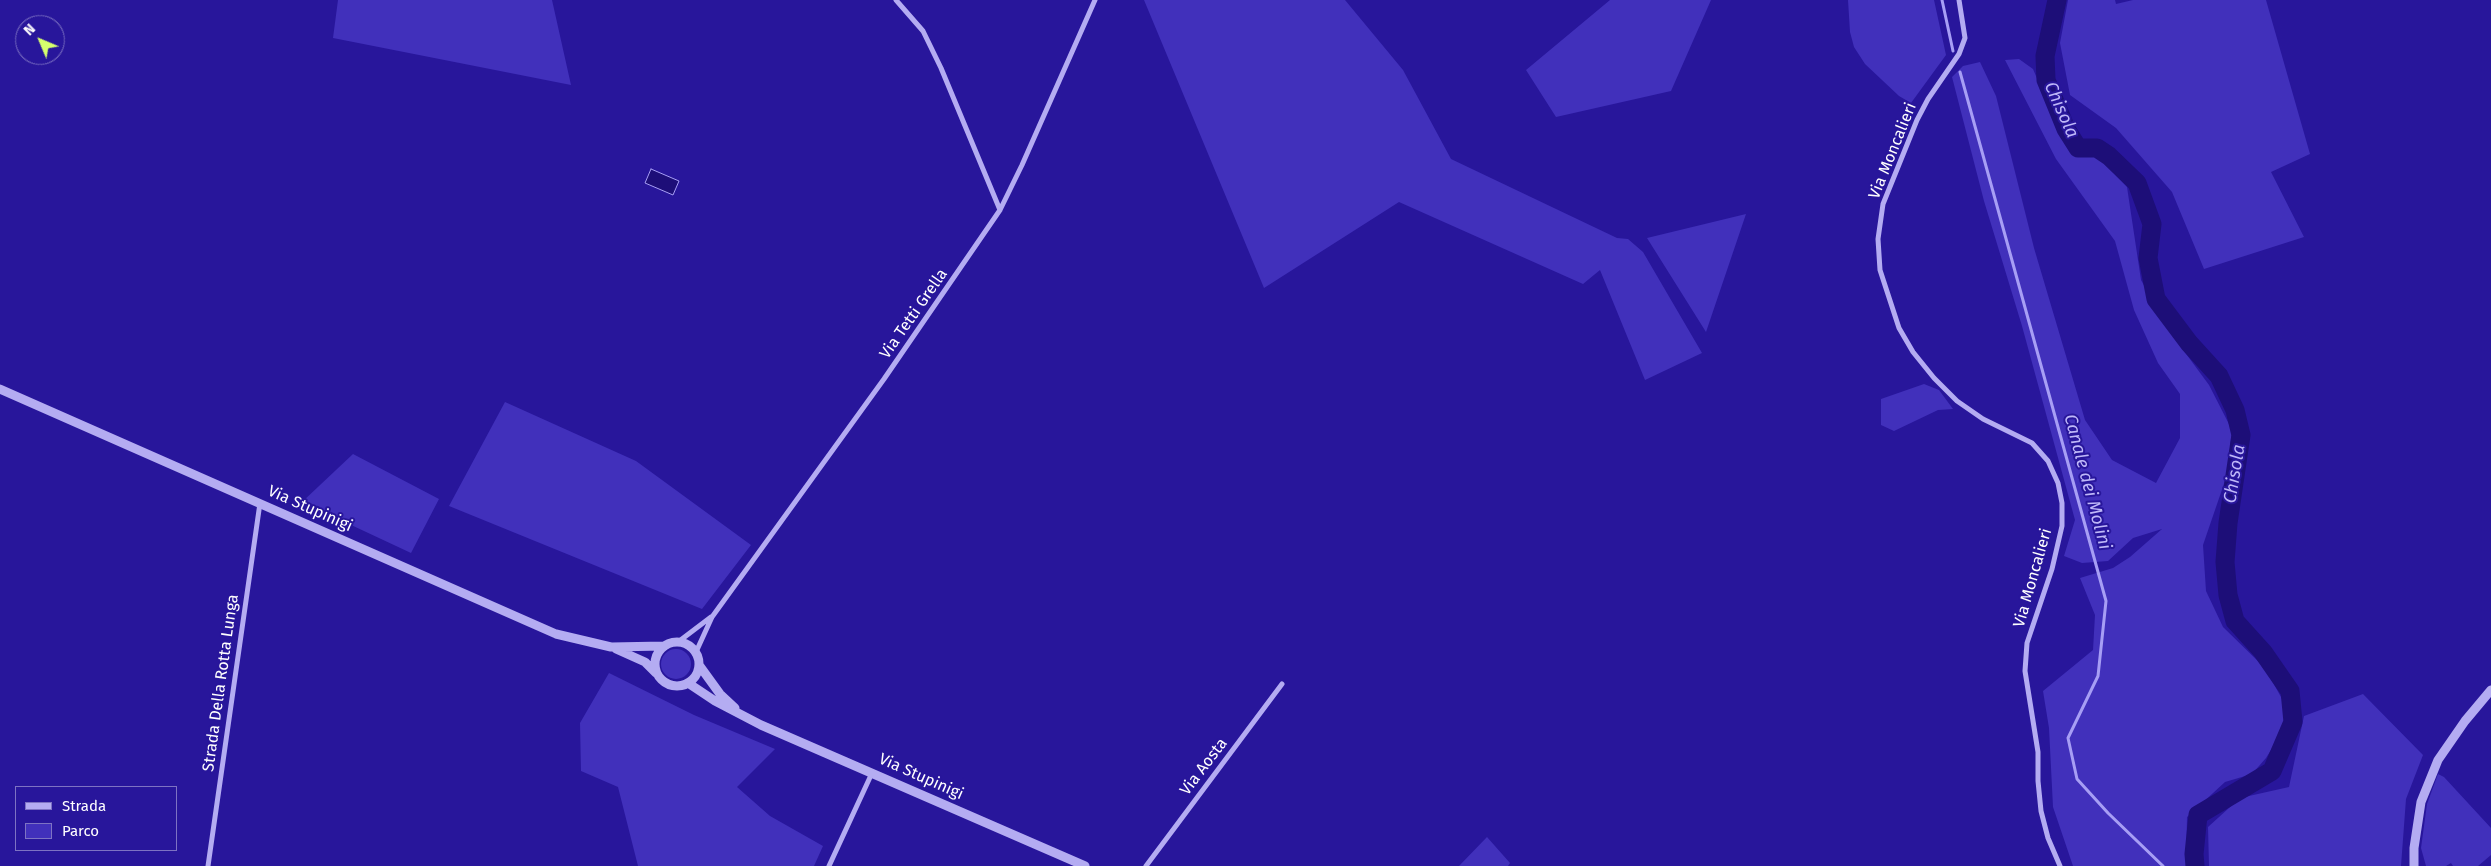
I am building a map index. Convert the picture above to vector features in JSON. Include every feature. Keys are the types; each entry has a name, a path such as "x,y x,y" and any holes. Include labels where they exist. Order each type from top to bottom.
{"street":[{"path":"896,0 923,31 941,68 1000,210"},
{"name":"Via Tetti Grella","path":"696,652 712,617 884,379 1000,210 1022,166 1096,0"},
{"name":"Via Moncalieri","path":"1959,0 1965,38 1959,54 1916,120 1883,204 1878,239 1880,270 1899,328 1913,352 1934,378 1957,401 1983,419 2032,443 2048,461 2058,483 2062,503 2062,526 2052,569 2027,644 2025,671 2038,752 2041,811 2048,838 2060,866"},
{"name":"Via Stupinigi","path":"0,389 543,629 573,639 612,647 664,646 678,642"},
{"name":"Strada Della Rotta Lunga","path":"208,866 260,503"},
{"name":"Via Tetti Grella","path":"678,642 712,617"},
{"path":"678,642 685,644 696,652"},
{"path":"656,673 656,658 664,646"},
{"name":"Via Stupinigi","path":"612,647 645,662 660,679 674,686 688,683 715,701 745,716 1085,866"},
{"name":"Via Stupinigi","path":"696,652 699,665 720,694 745,716"},
{"path":"688,683 697,672 699,665"},
{"name":"Via Aosta","path":"1146,866 1282,684"},
{"path":"2414,866 2414,848 2421,802 2438,760 2465,721 2491,690"},
{"path":"829,866 872,772"}],"green space":[{"path":"338,0 552,0 571,85 333,38"},
{"path":"1144,0 1345,0 1403,70 1451,159 1617,238 1628,239 1643,252 1702,353 1645,380 1600,270 1583,284 1399,202 1264,288"},
{"path":"1610,0 1711,0 1671,91 1556,117 1526,70"},
{"path":"1848,0 1934,0 1946,55 1911,103 1899,96 1865,64 1854,47 1850,32"},
{"path":"2068,0 2115,0 2116,4 2133,0 2266,0 2310,154 2271,172 2304,237 2204,269 2172,192 2116,128 2070,95 2060,43"},
{"path":"2019,59 2033,69 2061,135 2076,152 2097,156 2127,187 2141,280 2170,332 2209,385 2232,430 2227,475 2203,545 2206,591 2223,627 2265,668 2287,708 2279,737 2266,758 2252,774 2225,782 2187,817 2186,866 2073,866 2053,807 2049,728 2043,691 2093,650 2095,615 2080,578 2113,568 2130,557 2162,529 2133,538 2108,561 2082,563 2064,556 2075,520 2022,326 1984,201 1952,77 1963,66 1980,62 1996,96 2034,248 2085,420 2112,460 2156,483 2180,438 2180,394 2158,363 2134,310 2115,241 2056,159 2005,60"},
{"path":"1746,214 1706,332 1647,238"},
{"path":"1924,384 1939,390 1953,409 1938,410 1894,431 1881,425 1881,399"},
{"path":"505,402 636,461 751,545 702,609 449,506"},
{"path":"353,454 439,499 411,553 302,502"},
{"path":"676,649 687,653 691,664 687,675 676,679 665,675 661,664 665,653"},
{"path":"609,673 694,715 775,749 737,787 770,816 823,846 814,866 638,866 618,787 581,771 580,723"},
{"path":"2363,694 2423,755 2406,799 2401,866 2209,866 2208,827 2240,798 2289,787 2304,716"},
{"path":"2438,774 2444,777 2491,828 2491,855 2478,866 2453,866 2451,863 2446,866 2426,866 2421,848 2427,804"},
{"path":"1487,837 1510,863 1508,866 1459,866"}],"shaded area":[{"path":"651,169 679,181 673,195 645,183"}],"waterway":[{"name":"Canale dei Molini","path":"1942,0 1953,51"},
{"name":"Chisola","path":"2057,0 2045,56 2046,80 2066,129 2078,148 2097,148 2109,156 2137,183 2152,224 2148,258 2156,299 2189,343 2219,376 2235,410 2241,435 2228,523 2225,562 2228,595 2235,621 2263,652 2290,691 2293,722 2272,771 2198,815 2194,854 2195,866"},
{"name":"Canale dei Molini","path":"1960,72 2106,601 2098,676 2068,738 2077,779 2108,813 2163,866"}]}
